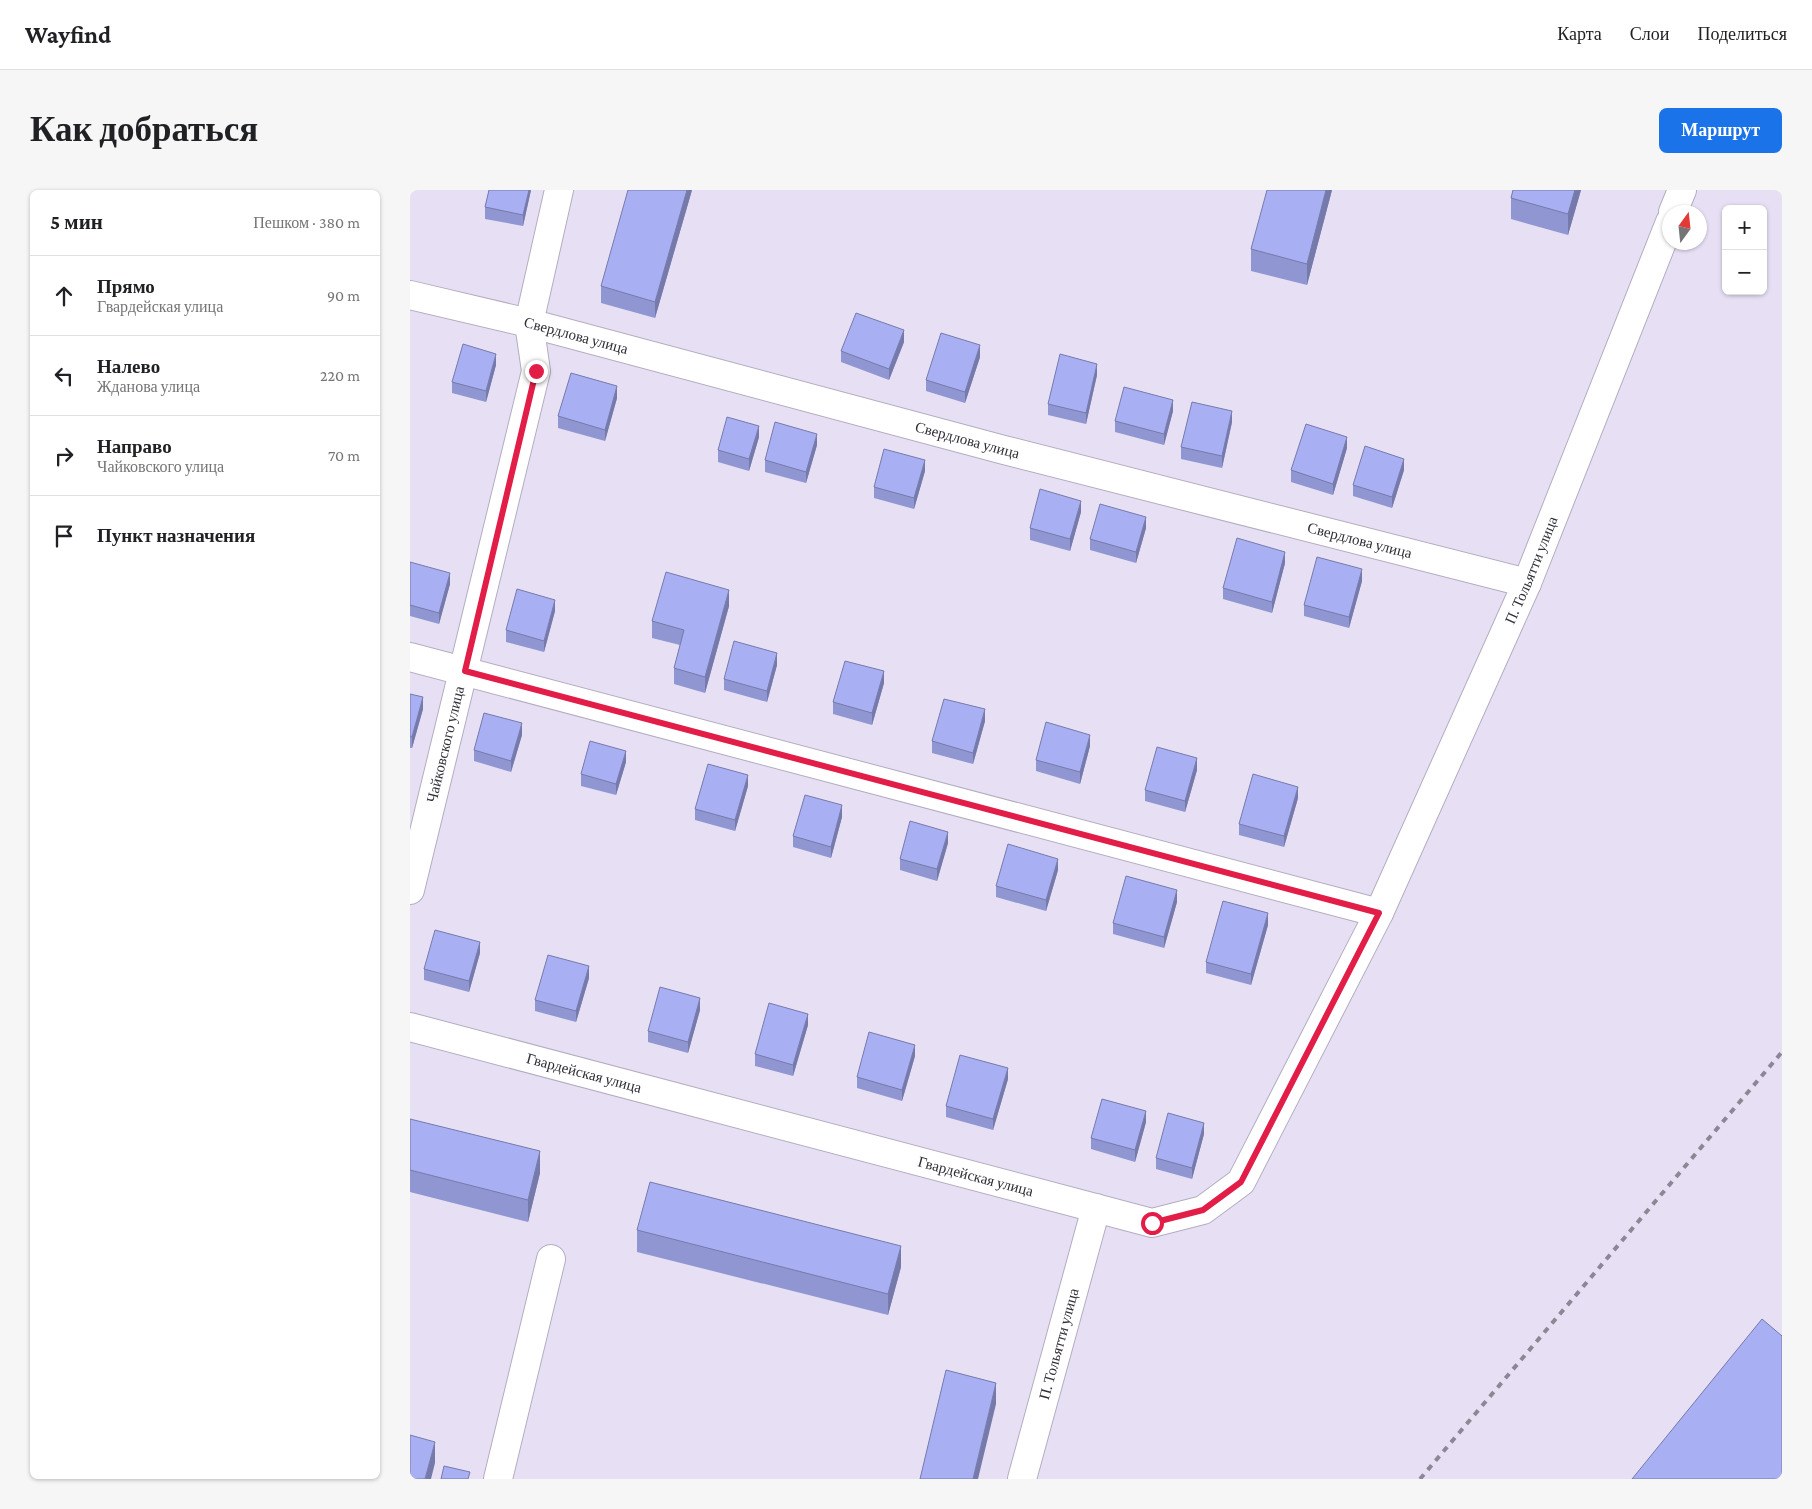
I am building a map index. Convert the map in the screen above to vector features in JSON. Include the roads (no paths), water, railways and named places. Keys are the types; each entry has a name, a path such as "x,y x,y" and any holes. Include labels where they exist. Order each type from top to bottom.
{"street":[{"name":"Чайковского улица","path":"410,890 465,671 536,371 528,323 559,190"},
{"path":"1676,205 1682,190"},
{"name":"П. Тольятти улица","path":"1379,913 1526,583 1662,242"},
{"name":"Свердлова улица","path":"410,295 528,323 1004,450 1526,583"},
{"path":"410,657 1379,913"},
{"name":"Гвардейская улица","path":"410,1026 1152,1223 1203,1210 1241,1182 1379,913"},
{"name":"П. Тольятти улица","path":"1022,1479 1096,1208"},
{"path":"498,1479 551,1258"}],"railway":[{"path":"1420,1479 1782,1052"}]}
